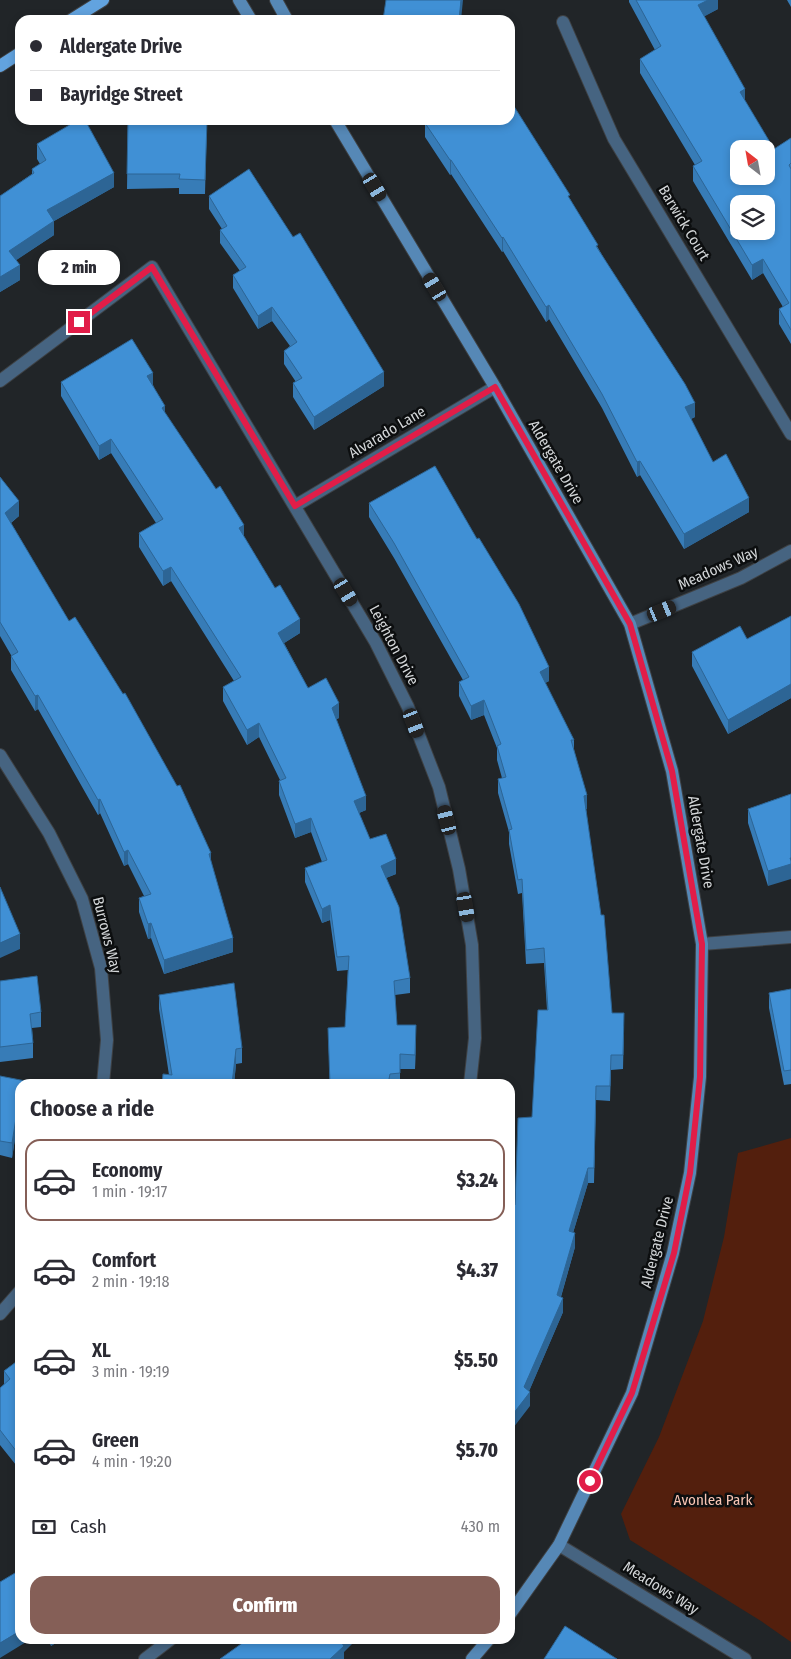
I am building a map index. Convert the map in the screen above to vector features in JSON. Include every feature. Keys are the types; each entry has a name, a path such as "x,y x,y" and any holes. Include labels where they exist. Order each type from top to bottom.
{"main road":[{"path":"79,15 104,0"},
{"path":"0,66 15,56"}],"street":[{"path":"239,0 248,15"},
{"path":"276,0 284,15"},
{"name":"Barwick Court","path":"563,22 614,139 791,434"},
{"name":"Aldergate Drive","path":"338,125 495,387 630,624 672,771 702,944 700,1077 690,1173 674,1253 632,1393 559,1545 515,1607"},
{"name":"Leighton Drive","path":"0,381 152,267 376,643 408,707 439,787 459,869 472,945 476,1038 471,1079"},
{"name":"Alvarado Lane","path":"295,506 495,387"},
{"name":"Meadows Way","path":"630,624 742,578 791,551"},
{"name":"Burrows Way","path":"0,755 49,833 82,899 101,968 107,1040 103,1079"},
{"path":"702,944 791,937"},
{"path":"0,1314 15,1297"},
{"name":"Meadows Way","path":"559,1545 745,1659"},
{"path":"145,1659 164,1644"},
{"path":"472,1659 485,1644"}],"green space":[{"name":"Avonlea Park","path":"791,1138 791,1642 761,1621 630,1540 621,1514 659,1437 703,1321 724,1237 738,1153"}],"building":[{"path":"386,0 461,0 460,15 384,15"},
{"path":"636,0 708,0 698,5 745,89 740,92 769,140 730,140 730,185 775,185 775,148 791,138 791,163 789,165 791,169 791,330 779,309 789,303 763,259 752,265 737,240 775,240 775,195 730,195 730,228 693,166 702,161 640,59 661,46"},
{"path":"515,108 570,195 568,196 598,245 596,246 685,384 695,403 685,407 713,462 726,454 749,498 684,534 640,461 637,462 602,394 549,305 546,307 503,237 426,125 515,125"},
{"path":"69,125 88,125 114,173 47,210 54,221 9,251 20,265 0,277 0,196 34,173 32,169 46,160 37,144"},
{"path":"128,125 207,125 205,180 179,179 180,174 127,174"},
{"path":"249,169 293,237 300,233 384,372 314,417 293,383 302,378 284,351 297,342 272,307 258,316 233,275 246,267 220,230 227,226 209,196"},
{"path":"132,339 153,373 147,376 165,406 162,408 216,489 220,486 244,525 239,528 275,588 280,585 300,619 278,633 308,688 326,678 339,703 332,708 366,796 354,801 370,839 386,834 396,859 381,866 399,907 410,978 394,981 397,1025 416,1025 415,1055 400,1054 400,1073 390,1074 389,1079 330,1079 328,1028 345,1027 349,956 337,957 330,905 322,909 305,868 327,860 311,818 295,824 279,781 286,778 259,723 247,730 223,687 241,677 171,567 163,571 139,533 163,519 111,439 99,446 61,382"},
{"path":"435,466 477,539 479,538 519,604 549,667 540,672 574,740 571,740 587,795 584,796 601,915 604,915 612,1013 624,1013 623,1055 611,1055 610,1086 596,1086 594,1168 588,1168 569,1231 575,1233 557,1295 563,1298 524,1387 530,1392 515,1412 515,1205 518,1118 532,1117 538,1010 548,1010 544,948 526,950 522,879 518,880 509,830 512,829 498,779 506,777 497,746 501,744 484,700 471,706 459,682 469,677 394,543 369,503"},
{"path":"0,477 19,501 5,513 69,621 75,617 123,694 125,693 177,786 180,785 211,853 209,854 233,938 164,960 151,923 148,924 139,898 151,894 128,850 124,852 100,799 98,800 38,695 35,696 11,656 18,652 0,622"},
{"path":"791,616 791,684 728,720 692,652 740,626 747,639"},
{"path":"791,794 791,864 768,871 748,809"},
{"path":"0,887 20,934 0,943"},
{"path":"37,976 41,1012 30,1014 33,1043 0,1047 0,981"},
{"path":"234,983 242,1048 236,1049 233,1079 162,1079 163,1074 172,1075 159,995"},
{"path":"791,989 791,1070 784,1071 769,993"},
{"path":"0,1076 15,1079 15,1124 12,1143 0,1141"},
{"path":"15,1363 15,1450 0,1430 0,1388 10,1379 4,1371"},
{"path":"15,1573 15,1634 0,1643 0,1582"},
{"path":"565,1626 617,1659 544,1659"},
{"path":"241,1644 342,1644 344,1646 330,1659 220,1659"}],"route":[{"path":"79,322 152,267 295,506 495,387 630,624 672,771 702,944 700,1077 690,1173 674,1253 632,1393 590,1481"}]}
